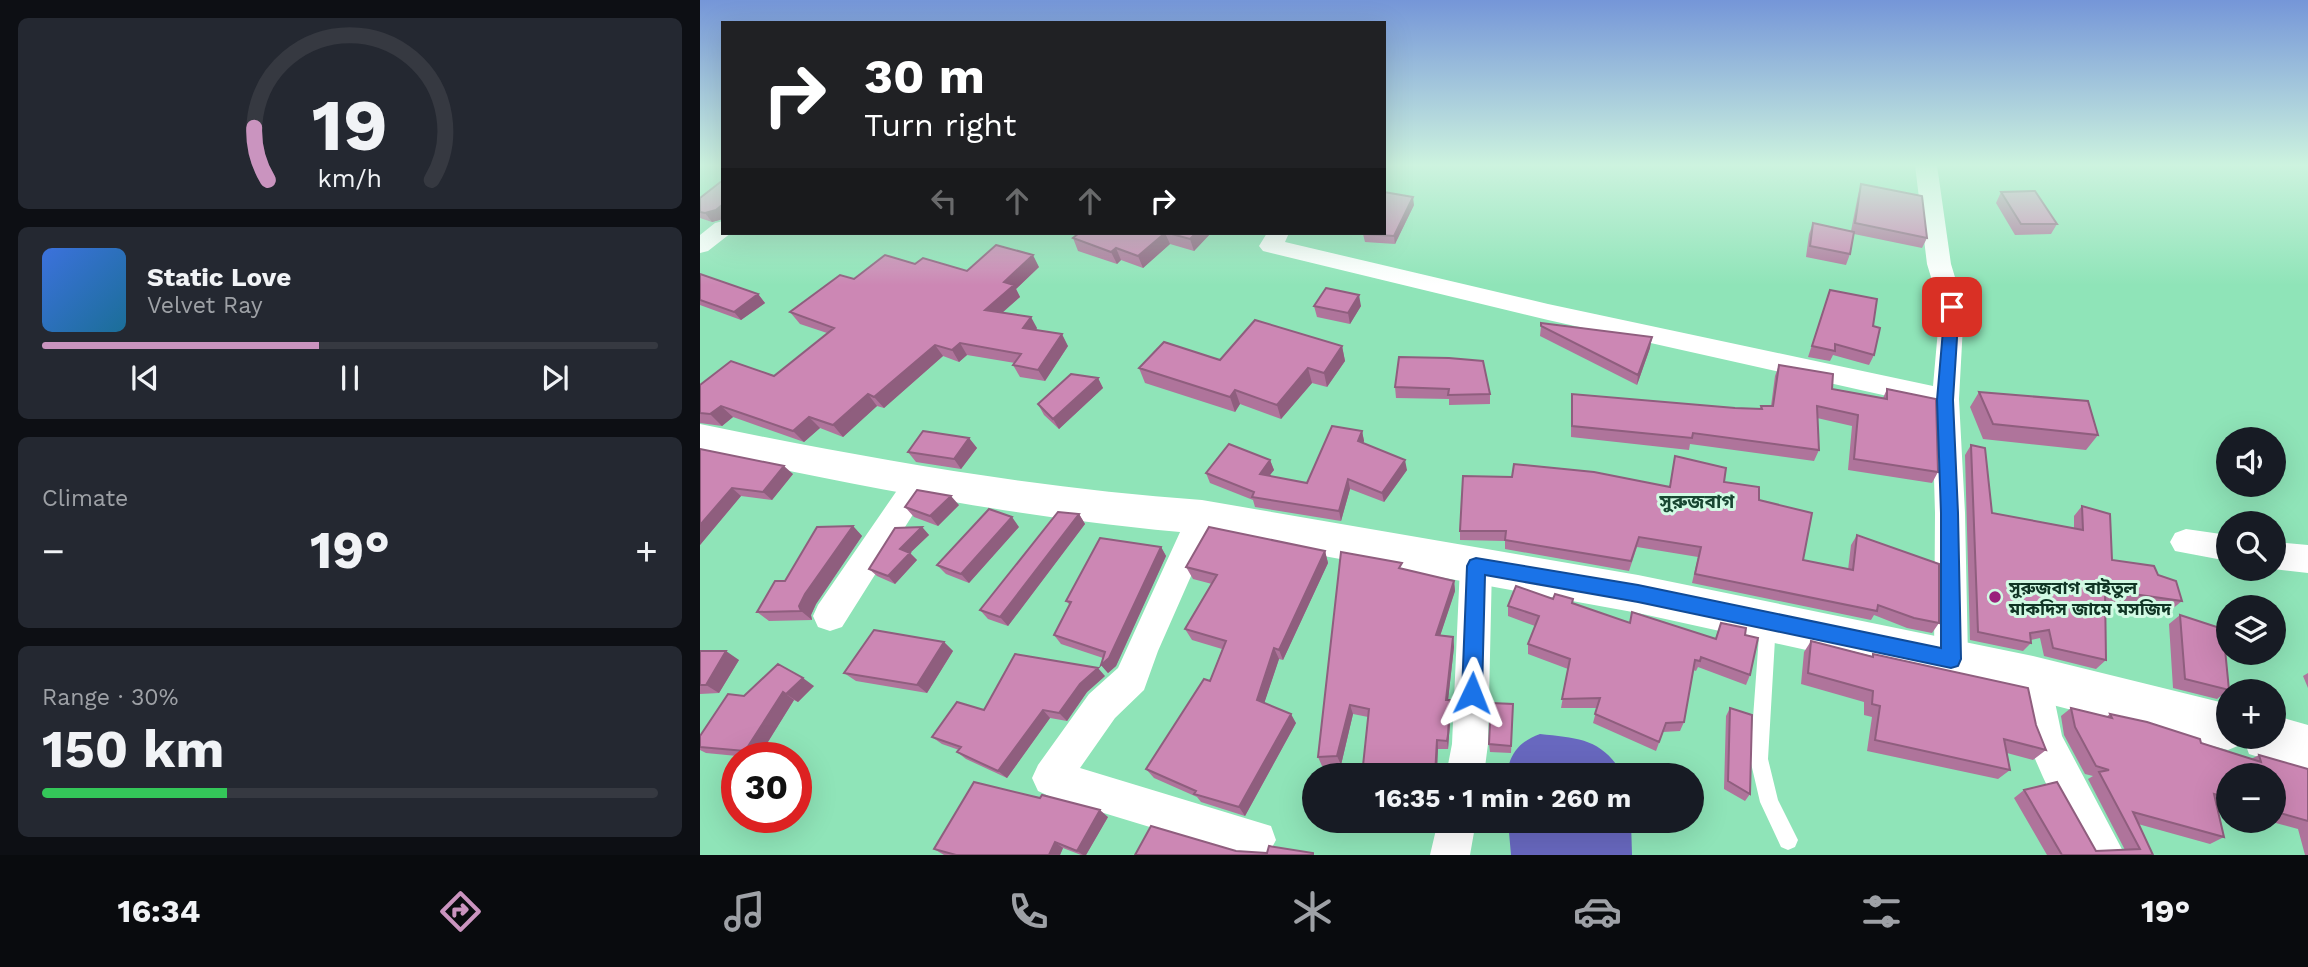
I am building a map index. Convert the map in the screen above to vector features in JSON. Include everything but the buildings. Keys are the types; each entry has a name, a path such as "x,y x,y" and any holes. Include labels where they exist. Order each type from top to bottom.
{"street":[{"path":"1931,205 1939,264 1952,307 1945,400 1950,513 1951,659"},
{"path":"700,246 721,230"},
{"path":"1277,235 1271,246 1548,312 1945,400"},
{"path":"700,438 861,472 1149,513 1202,517 1638,594 1951,659 2216,724"},
{"path":"830,617 919,481"},
{"path":"1202,517 1141,651 1132,678 1102,706 1051,778 1257,840"},
{"path":"2186,542 2216,546"},
{"path":"2286,556 2308,559"},
{"path":"1467,763 1471,744 1476,566"},
{"path":"2033,678 2044,736 2057,768 2105,855"},
{"path":"2286,742 2308,748"},
{"path":"1450,855 1455,833"}],"lane":[{"path":"1768,621 1759,759 1769,802 1788,840"}],"shaded area":[{"path":"1540,734 1578,739 1598,747 1615,763 1510,763 1517,749"},
{"path":"1509,833 1631,833 1632,855 1511,855"}],"place":[{"name":"সুরুজবাগ বাইতুল মাকদিস জামে মসজিদ","path":"1995,597"}],"district":[{"name":"সুরুজবাগ","path":"1697,501"}],"route":[{"path":"1472,693 1476,566 1638,594 1951,659 1950,513 1945,400 1952,307"}]}
